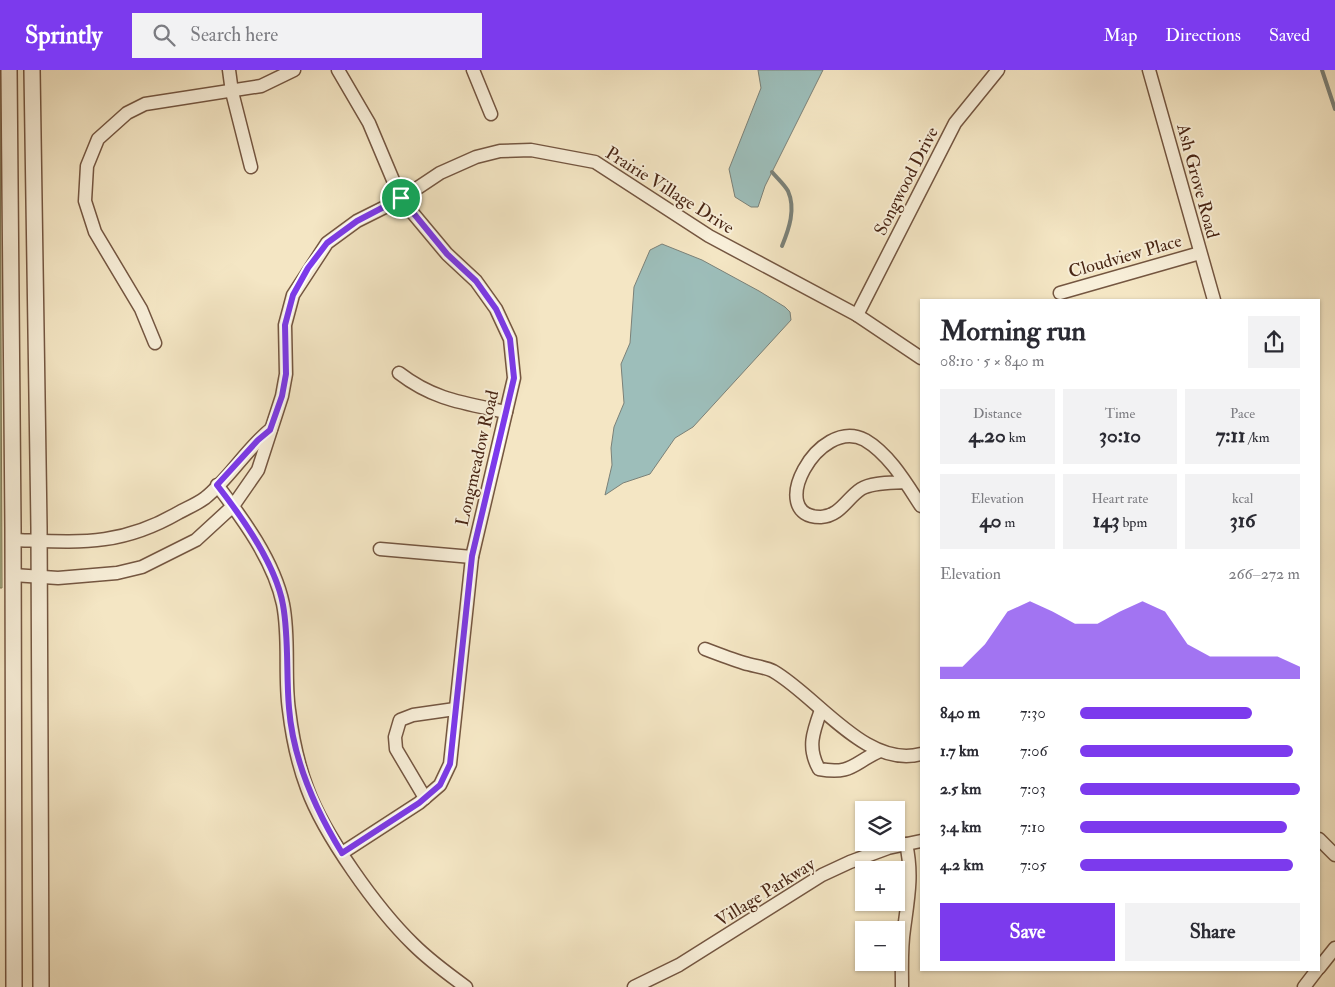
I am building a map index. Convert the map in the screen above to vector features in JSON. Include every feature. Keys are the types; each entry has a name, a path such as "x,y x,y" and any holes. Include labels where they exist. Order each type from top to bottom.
{"street":[{"path":"9,70 14,987"},
{"path":"32,70 41,987"},
{"path":"229,70 232,92 251,167"},
{"path":"155,343 141,309 95,232 85,200 87,166 98,139 127,113 145,104 261,86 294,70"},
{"name":"Longmeadow Road","path":"338,70 369,123 401,198 447,254 476,281 496,309 510,339 514,378 472,556 450,764 440,785 425,798 342,853"},
{"path":"473,70 491,114"},
{"name":"Songwood Drive","path":"857,315 955,123 998,70"},
{"name":"Ash Grove Road","path":"1149,70 1214,299"},
{"name":"Prairie Village Drive","path":"13,575 74,577 117,573 142,566 196,540 233,506 258,470 282,396 286,374 285,325 293,295 327,243 357,221 401,198 440,173 476,157 500,151 531,150 595,162 709,236 857,315 920,357"},
{"name":"Cloudview Place","path":"1060,293 1200,253"},
{"path":"399,373 415,386 444,399 506,412"},
{"name":"Prairie Village Drive","path":"13,540 62,543 118,539 155,526 204,498 258,440 270,430"},
{"path":"905,482 882,483 861,489 848,503 834,513 822,517 806,514 798,506 795,492 803,468 828,442 842,436 855,436 879,450 905,482 920,504"},
{"path":"217,485 233,506 269,566 283,604 289,710 307,788 324,824 342,853 378,903 412,944 444,972 466,987"},
{"path":"380,549 472,556"},
{"path":"705,649 771,670 789,681 822,710 861,740 880,751 900,756 920,754"},
{"path":"425,798 396,749 395,737 400,720 413,715 455,709"},
{"path":"822,710 810,744 813,759 819,769 834,772 852,769 865,758 880,751"},
{"path":"1320,840 1335,855"},
{"name":"Village Parkway","path":"634,987 650,984 822,876 850,862 888,848 920,841"},
{"path":"902,987 904,929 911,885 910,862 906,844"},
{"path":"1320,967 1335,948"},
{"path":"1304,987 1316,971"}],"green space":[{"path":"0,70 2,588 0,588"}],"water":[{"path":"758,70 823,70 765,186 758,207 751,207 735,197 729,169 761,88"},
{"path":"662,244 702,260 759,291 785,307 790,312 791,320 693,427 675,438 650,474 623,483 605,495 612,465 611,448 614,427 624,403 621,364 630,343 634,287 650,250"}],"waterway":[{"path":"1322,70 1335,109"},
{"path":"772,172 788,191 791,205 789,226 782,246"}],"route":[{"path":"401,198 447,254 476,281 496,309 510,339 514,378 472,556 455,700 454,740 450,764 440,785 419,803 342,853 324,824 307,788 297,750 289,710 283,604 269,566 233,506 217,485 244,454 270,430 282,396 286,374 285,325 293,295 308,268 327,243 357,221 401,198"}]}
